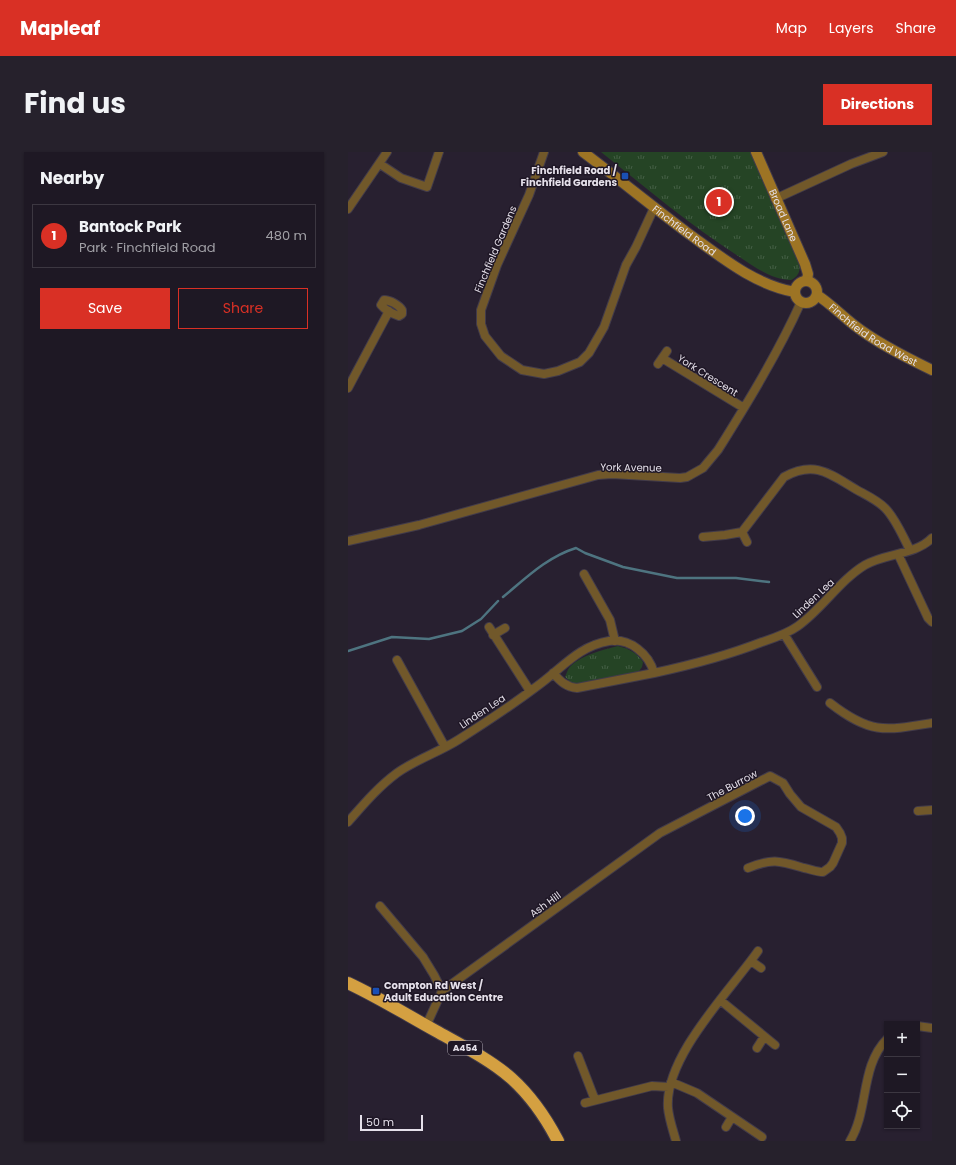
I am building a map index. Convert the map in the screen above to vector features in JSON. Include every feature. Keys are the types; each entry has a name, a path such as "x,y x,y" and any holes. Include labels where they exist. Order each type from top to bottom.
{"highway":[{"name":"A454","path":"350,987 426,1026 496,1066 525,1092 558,1141"}],"main road":[{"name":"Finchfield Road","path":"583,152 654,208 736,267 783,290 795,292"},
{"name":"Broad Lane","path":"756,152 805,264 808,274 807,280"},
{"path":"807,280 816,285 818,292 811,302 801,302 796,297 795,292 797,285 807,280"},
{"name":"Finchfield Road West","path":"817,295 827,301 869,336 905,357 932,370"}],"street":[{"path":"348,209 387,152"},
{"path":"380,164 400,178 427,187 439,152"},
{"name":"Finchfield Gardens","path":"544,152 529,195 497,265 481,310 481,324 485,336 501,356 522,370 544,374 558,371 580,362 589,354 604,328 626,265 654,208"},
{"path":"776,199 851,164 883,152"},
{"name":"York Avenue","path":"348,541 426,524 598,475 687,477 708,464 718,450 786,334 801,302"},
{"path":"348,388 389,311"},
{"name":"York Crescent","path":"662,358 744,408"},
{"path":"703,537 742,532 784,477 800,470 808,469 827,472 885,508 892,517 910,550"},
{"path":"742,532 748,542"},
{"name":"Linden Lea","path":"553,673 565,684 570,687 577,688 654,673 731,654 784,634 798,626 860,568 923,546 932,538"},
{"path":"898,554 928,618 932,622"},
{"path":"584,574 610,620 615,640 630,644 638,649 650,661 654,673"},
{"path":"505,628 491,631 530,691"},
{"path":"784,634 817,687"},
{"name":"Linden Lea","path":"348,822 375,793 398,772 458,740 530,691 574,655 599,644 615,640"},
{"path":"397,660 446,747"},
{"path":"830,703 853,719 872,727 897,729 932,723"},
{"name":"The Burrow","path":"660,833 770,776 783,783 790,794 801,806 836,827 842,838 842,843 833,863 823,872 775,861 761,862 748,868"},
{"path":"918,811 932,810"},
{"name":"Ash Hill","path":"426,1026 442,991 660,833"},
{"path":"380,906 423,957 442,991"},
{"path":"676,1141 668,1108 670,1084 680,1059 720,1000 758,951"},
{"path":"751,961 761,968"},
{"path":"720,1000 775,1045"},
{"path":"920,1026 932,1028"},
{"path":"756,1048 764,1037"},
{"path":"850,1141 859,1122 862,1104 875,1055 884,1043"},
{"path":"578,1056 595,1100"},
{"path":"585,1103 652,1086 670,1084 697,1093 762,1137"},
{"path":"726,1127 732,1117"}],"green space":[{"path":"601,152 753,152 799,261 800,267 798,275 791,280 777,278 756,268 685,219"},
{"path":"618,646 632,651 638,656 643,662 639,671 618,678 586,682 580,685 572,683 565,677 569,668 585,656"}],"waterway":[{"path":"503,597 546,562 576,548 585,553 623,567 677,578 736,578 769,582"},
{"path":"348,651 392,637 429,639 462,631 481,619 498,601"}],"place":[{"name":"Finchfield Road / Finchfield Gardens","path":"625,176"},
{"name":"Bantock Park","path":"719,202"},
{"name":"Compton Rd West / Adult Education Centre","path":"376,991"}]}
